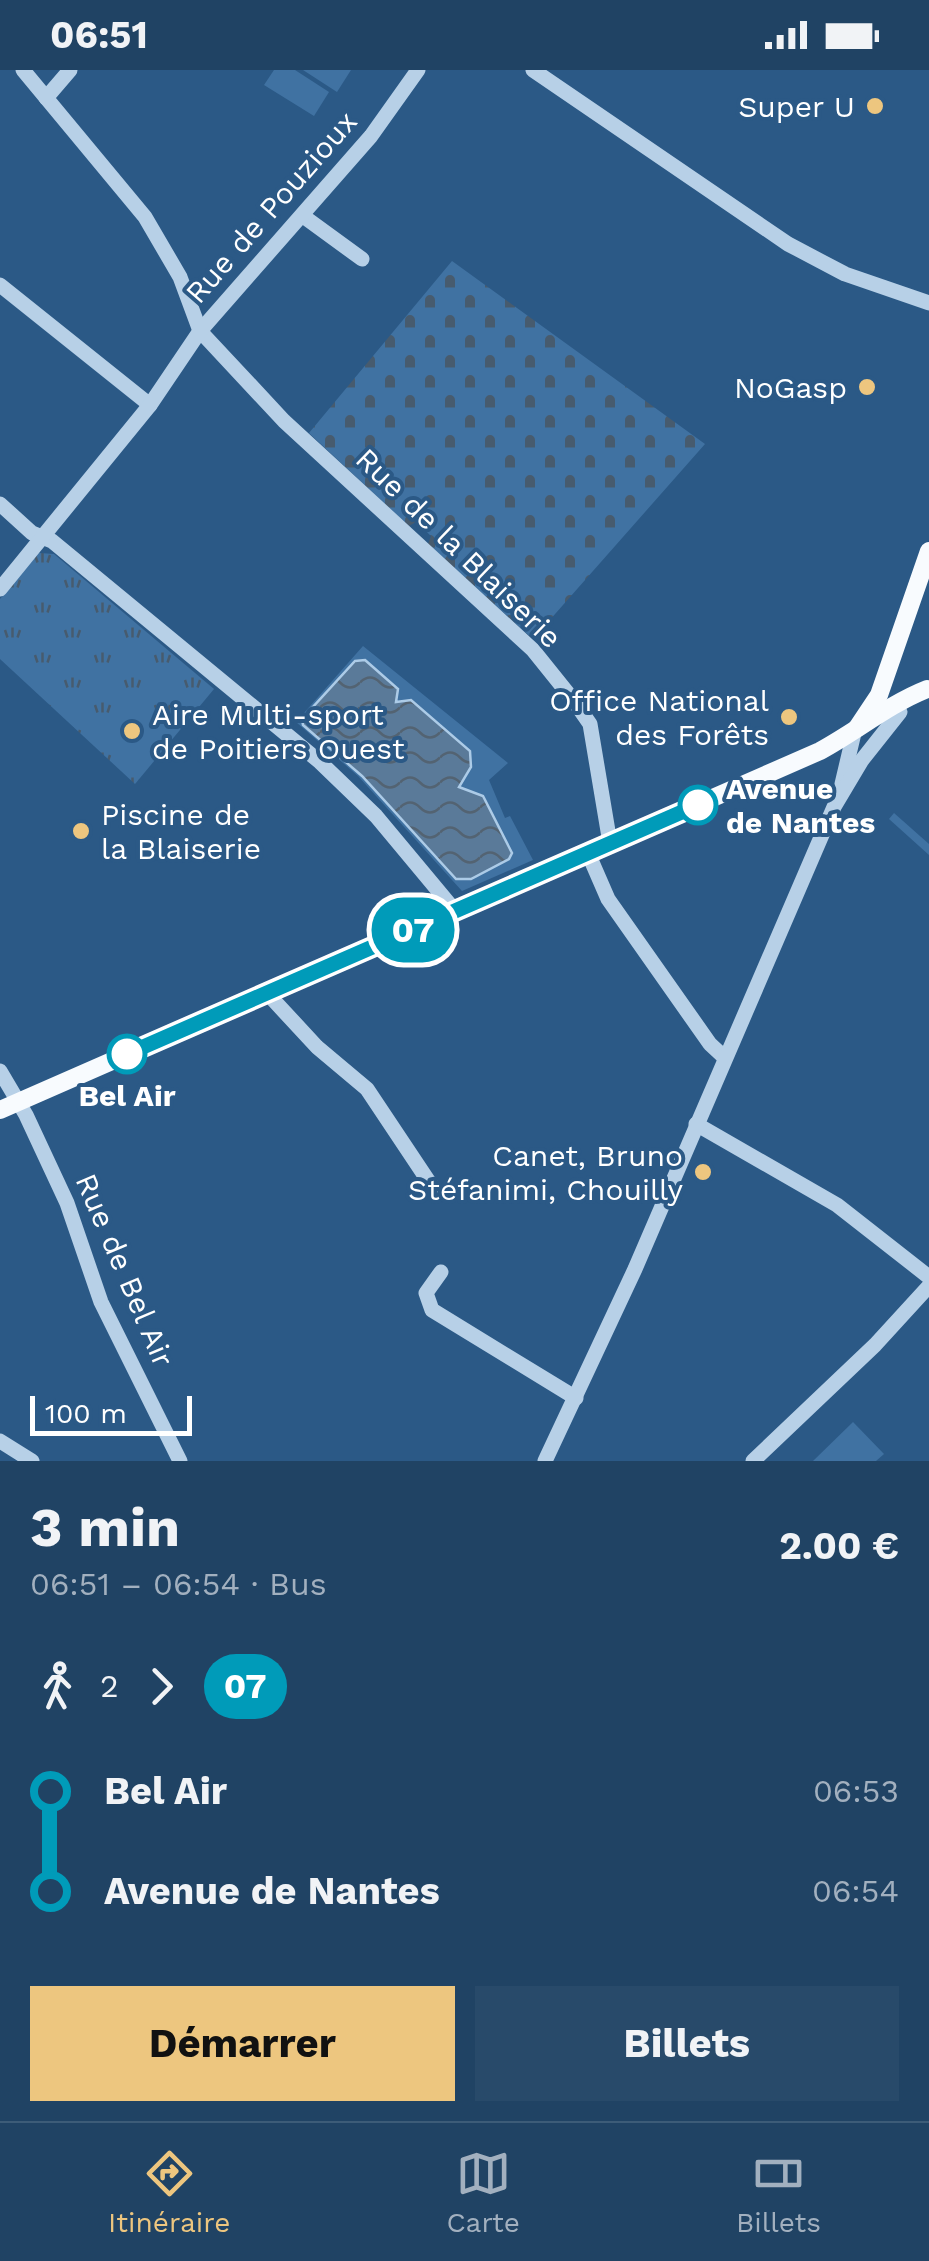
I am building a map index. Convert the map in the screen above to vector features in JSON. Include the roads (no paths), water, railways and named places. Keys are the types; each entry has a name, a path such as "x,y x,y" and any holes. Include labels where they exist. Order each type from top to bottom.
{"main road":[{"path":"854,732 879,696 929,552"},
{"path":"878,719 900,700 928,688"},
{"path":"8,1106 456,912 900,712 928,688"},
{"path":"878,719 879,696"}],"street":[{"path":"46,98 70,70"},
{"name":"Rue de Pouzioux","path":"0,589 150,405 200,331 372,136 418,70"},
{"path":"533,70 788,244 846,274 929,303"},
{"path":"28,72 152,227 180,276 200,331"},
{"path":"303,216 362,260"},
{"path":"0,284 150,405"},
{"name":"Rue de la Blaiserie","path":"200,331 284,421 533,650 590,724 610,843"},
{"path":"0,504 41,538 52,541 320,762 376,816 456,912"},
{"path":"544,1461 576,1398 834,807 862,760 900,712"},
{"path":"862,760 878,719"},
{"path":"834,807 854,732"},
{"path":"588,853 608,898 710,1044 724,1057"},
{"path":"267,993 317,1047 367,1090 437,1194"},
{"name":"Rue de Bel Air","path":"0,1072 8,1106 67,1203 101,1302 180,1461"},
{"path":"696,1124 838,1205 929,1277"},
{"path":"441,1272 426,1293 432,1310 576,1398"},
{"path":"753,1461 875,1345 929,1286"},
{"path":"0,1440 32,1461"}],"water":[{"path":"365,660 398,689 396,702 411,700 470,751 471,767 459,787 483,796 512,853 509,859 471,879 456,879 362,776 303,725 302,719 355,661"}],"place":[{"name":"Super U","path":"875,106"},
{"name":"NoGasp","path":"867,387"},
{"name":"Office National des Forêts","path":"789,717"},
{"name":"Aire Multi-sport de Poitiers Ouest","path":"132,731"},
{"name":"Avenue de Nantes","path":"698,805"},
{"name":"Piscine de la Blaiserie","path":"81,831"},
{"name":"Bel Air","path":"127,1054"},
{"name":"Canet, Bruno Stéfanimi, Chouilly","path":"703,1172"}]}
